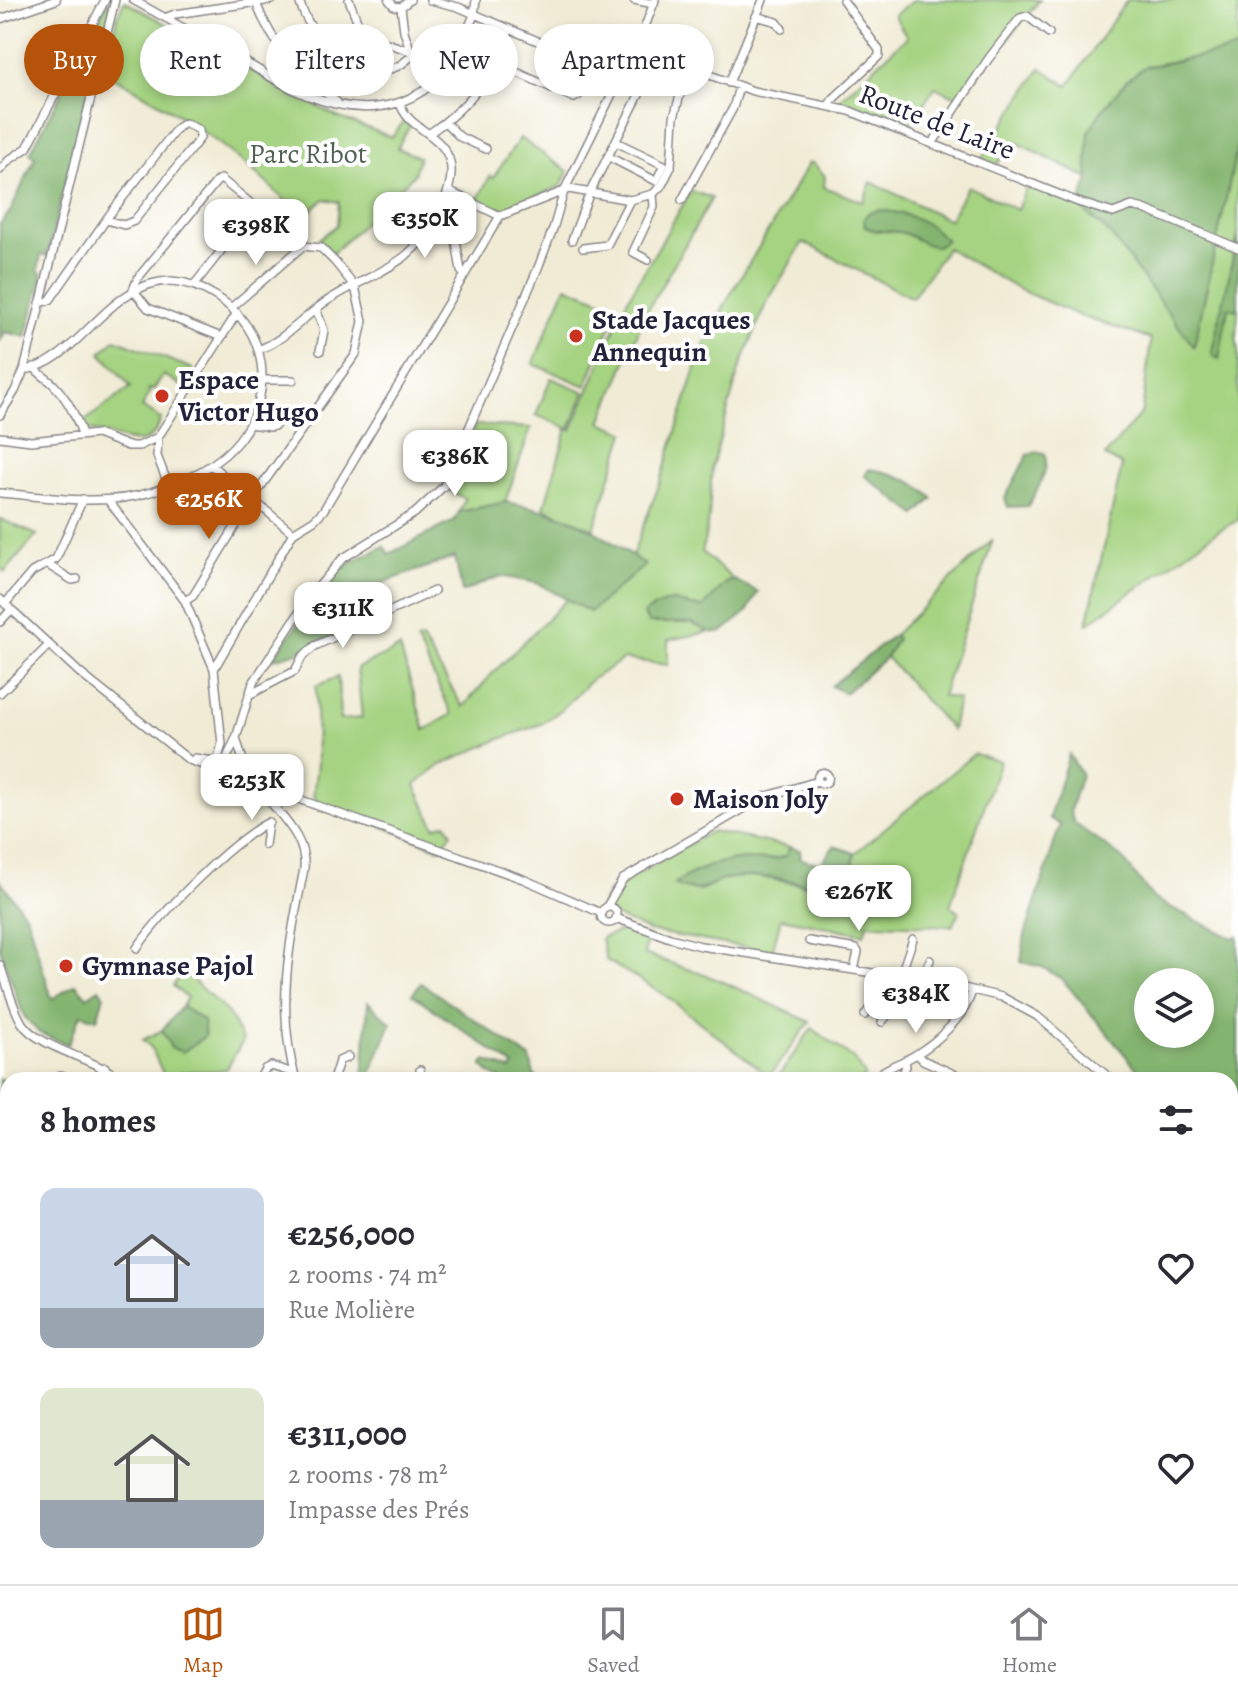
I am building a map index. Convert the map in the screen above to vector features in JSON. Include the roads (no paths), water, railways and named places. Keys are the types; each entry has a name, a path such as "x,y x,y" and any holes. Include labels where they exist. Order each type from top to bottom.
{"street":[{"path":"0,19 56,0"},
{"path":"0,170 27,148 105,0"},
{"path":"0,415 4,401 24,367 115,0"},
{"path":"133,0 305,95 363,108 400,103 415,96"},
{"path":"165,18 272,0"},
{"path":"299,0 311,28 321,41 353,65 368,70 383,70 396,67 410,54"},
{"path":"349,0 358,23 372,38 410,50"},
{"path":"389,0 394,6 401,7 410,0"},
{"name":"Route de Laire","path":"430,0 494,24"},
{"path":"470,24 476,0"},
{"path":"634,0 655,2 645,24"},
{"path":"729,83 763,0"},
{"path":"829,105 879,56 879,50 843,0"},
{"path":"256,3 279,49 305,77 339,103"},
{"path":"401,7 404,31 410,44"},
{"path":"756,16 777,22 782,29"},
{"path":"932,144 989,58 1020,18 1027,16 1049,33"},
{"name":"Route de Laire","path":"714,77 739,87 829,105 1078,202 1113,213 1132,206 1144,209 1238,248"},
{"path":"682,200 733,108 739,87"},
{"path":"430,133 474,96"},
{"path":"221,762 236,738 259,672 329,572 342,559 415,513 444,486 538,268 564,191 612,96"},
{"path":"572,240 590,192 639,96"},
{"path":"214,669 293,533 323,511 500,216 569,189 630,200 653,194 662,185 671,167 674,117 680,96"},
{"path":"260,349 316,309 409,255 428,231 447,195 450,163 445,150 430,133 409,120 400,103"},
{"path":"445,122 460,137 486,149"},
{"path":"40,303 50,300 106,220 177,128 185,123 199,130 200,138 134,221 124,225 106,220"},
{"path":"609,157 656,181 661,173 664,165 616,142"},
{"path":"133,290 138,278 221,179 303,246 321,248 355,287 363,321 356,354 252,499 193,596 185,601"},
{"path":"648,260 633,252 654,207 653,194"},
{"path":"447,195 500,216"},
{"path":"447,195 461,271 465,275"},
{"path":"583,248 607,245 630,200"},
{"path":"194,285 255,208"},
{"path":"180,515 157,456 158,437 221,337 234,310 303,246"},
{"path":"0,493 108,500 169,486 211,465 232,448 249,424 261,380 260,349 254,335 234,310 194,285 174,281 157,282 133,290 65,348 34,367 24,367"},
{"path":"133,290 148,308 221,337"},
{"path":"316,309 324,330 320,351"},
{"path":"34,367 57,388 77,417 82,434"},
{"path":"261,380 293,380"},
{"path":"249,424 276,425"},
{"path":"0,437 31,441 97,434 117,443 139,446 157,456"},
{"path":"139,446 158,437"},
{"path":"211,465 293,533"},
{"path":"0,613 32,572 48,565 60,553 83,499"},
{"path":"108,500 185,601 214,669 221,762 226,775"},
{"path":"48,565 72,580 77,579"},
{"path":"249,695 295,671 302,657 315,646 434,591"},
{"path":"0,622 6,605"},
{"path":"6,605 81,674 189,760 259,787 269,787"},
{"path":"0,693 49,645"},
{"path":"236,738 246,770"},
{"path":"222,744 241,756"},
{"path":"174,749 205,761 221,762 246,770 269,787 289,795 603,910 613,909 616,916 670,938 701,946 918,980 1002,997 1021,1005 1102,1072"},
{"path":"236,778 246,770"},
{"path":"613,894 616,916 613,922 605,922 603,910 613,894 623,879 762,798 818,781"},
{"path":"259,787 301,842 304,851 304,869 284,984 284,1022 294,1072"},
{"path":"265,845 269,822 275,810 269,787"},
{"path":"137,948 223,857 269,822"},
{"path":"865,1015 896,977 913,939"},
{"path":"809,941 856,949 854,970"},
{"path":"882,1022 918,980 930,960"},
{"path":"0,965 19,1016 31,1033 48,1044 112,1072"},
{"path":"881,1072 917,1054 936,1040 963,1010 972,990"},
{"path":"917,1054 949,1072"},
{"path":"336,1072 339,1061 348,1057"},
{"path":"904,1072 905,1060"},
{"path":"263,1072 271,1066 284,1072"},
{"path":"101,1072 105,1067"}],"waterway":[{"path":"871,1584 886,1584"}],"place":[{"name":"Stade Jacques Annequin","path":"576,336"},
{"name":"Espace Victor Hugo","path":"162,396"},
{"name":"Maison Joly","path":"677,799"},
{"name":"Gymnase Pajol","path":"66,966"}],"park label":[{"name":"Parc Ribot","path":"308,154"}]}
